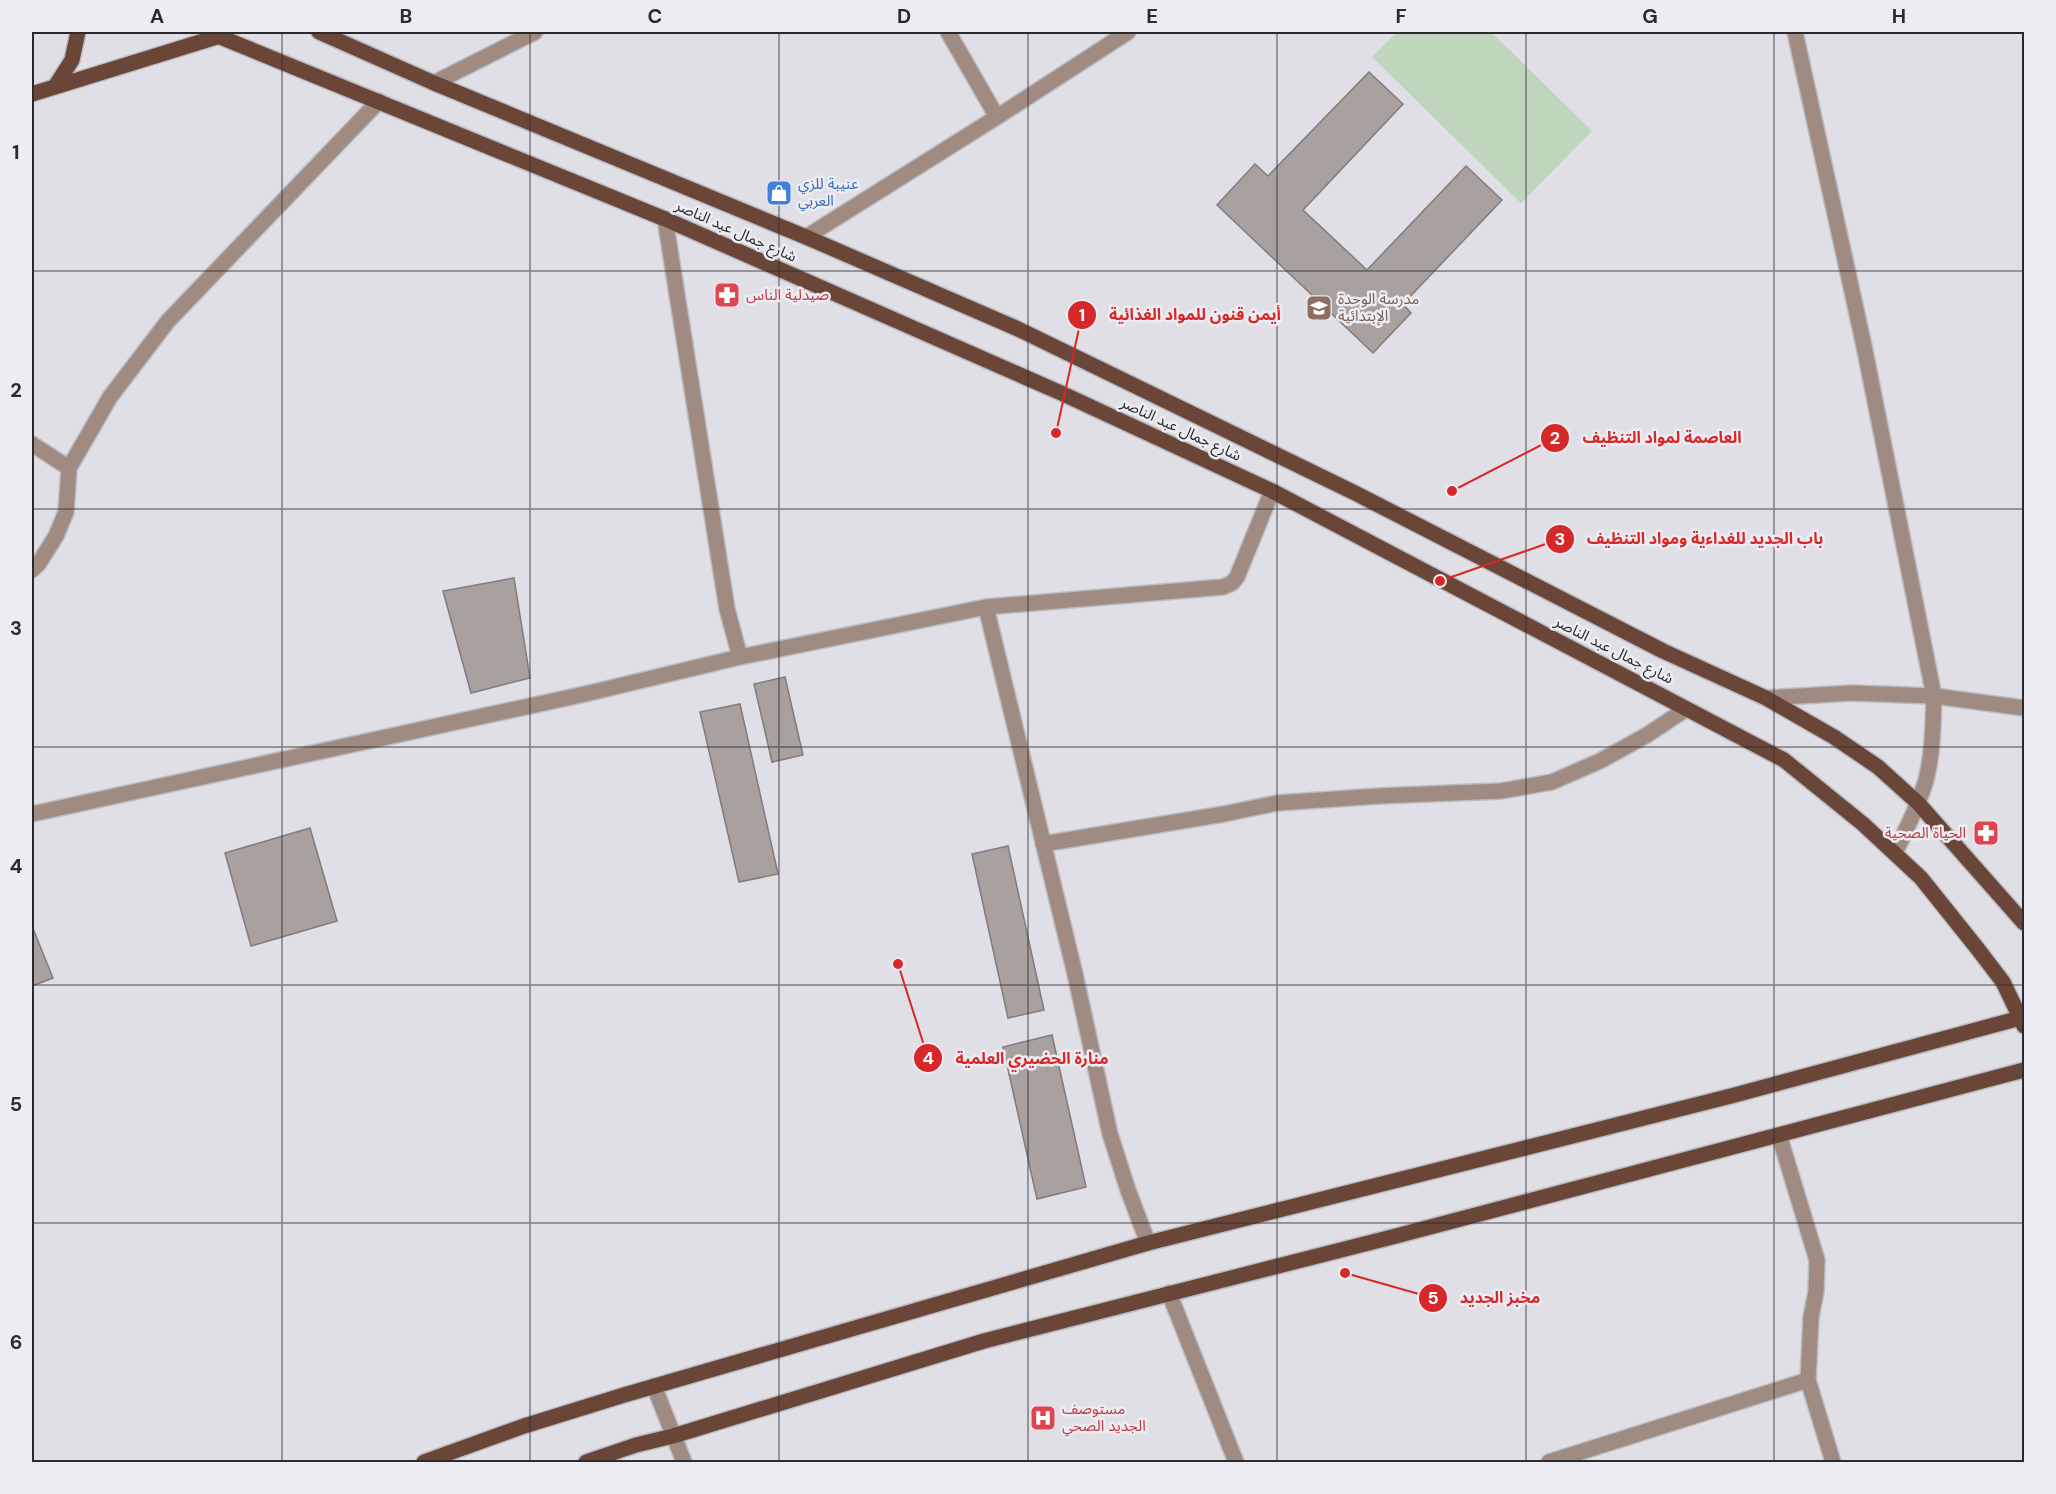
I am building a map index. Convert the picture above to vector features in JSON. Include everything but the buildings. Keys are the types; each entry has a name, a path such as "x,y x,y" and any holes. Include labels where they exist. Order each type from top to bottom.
{"main road":[{"path":"56,86 72,60 78,32"},
{"name":"شارع جمال عبد الناصر","path":"319,32 434,83 806,237 1026,333 1355,493 1663,651 1766,698 1834,737 1878,767 1918,803 2025,923"},
{"path":"32,94 219,33"},
{"name":"شارع جمال عبد الناصر","path":"219,33 665,219 1061,393 1272,491 1784,760 1863,824 1921,878 2003,982 2024,1021"},
{"path":"424,1462 524,1426 654,1386 1148,1243 2024,1021"},
{"path":"586,1462 984,1341 1396,1236 2025,1070"}],"street":[{"path":"434,83 535,32"},
{"path":"948,32 997,117"},
{"path":"806,237 1128,32"},
{"path":"1795,32 1864,346 1934,696 1930,758 1926,780 1895,853"},
{"path":"32,570 56,536 66,512 69,468 110,397 168,321 379,101"},
{"path":"665,219 727,609 741,657"},
{"path":"32,444 69,468"},
{"path":"32,814 585,694 741,657 986,607 1223,587 1232,584 1272,491"},
{"path":"986,607 1075,974 1110,1134 1148,1243"},
{"path":"1766,698 1852,693 1934,696 2025,708"},
{"path":"1043,844 1277,803 1501,791 1552,782 1600,761 1647,735 1686,709"},
{"path":"1779,1134 1817,1260 1808,1380 1833,1462"},
{"path":"1169,1293 1236,1462"},
{"path":"1549,1462 1808,1380"},
{"path":"654,1386 684,1462"}],"green space":[{"path":"1397,32 1491,32 1592,131 1521,203 1372,57"}],"place":[{"name":"عنيبة للزي العربي","path":"779,193"},
{"name":"صيدلية الناس","path":"727,295"},
{"name":"مدرسة الوحدة الإبتدائية","path":"1319,308"},
{"name":"أيمن قنون للمواد الغذائية","path":"1056,433"},
{"name":"العاصمة لمواد التنظيف","path":"1452,491"},
{"name":"باب الجديد للغداءية ومواد التنظيف","path":"1440,581"},
{"name":"الحياة الصحية","path":"1986,833"},
{"name":"منارة الحضيري العلمية","path":"898,964"},
{"name":"مخبز الجديد","path":"1345,1273"},
{"name":"مستوصف الجديد الصحي","path":"1043,1418"}]}
